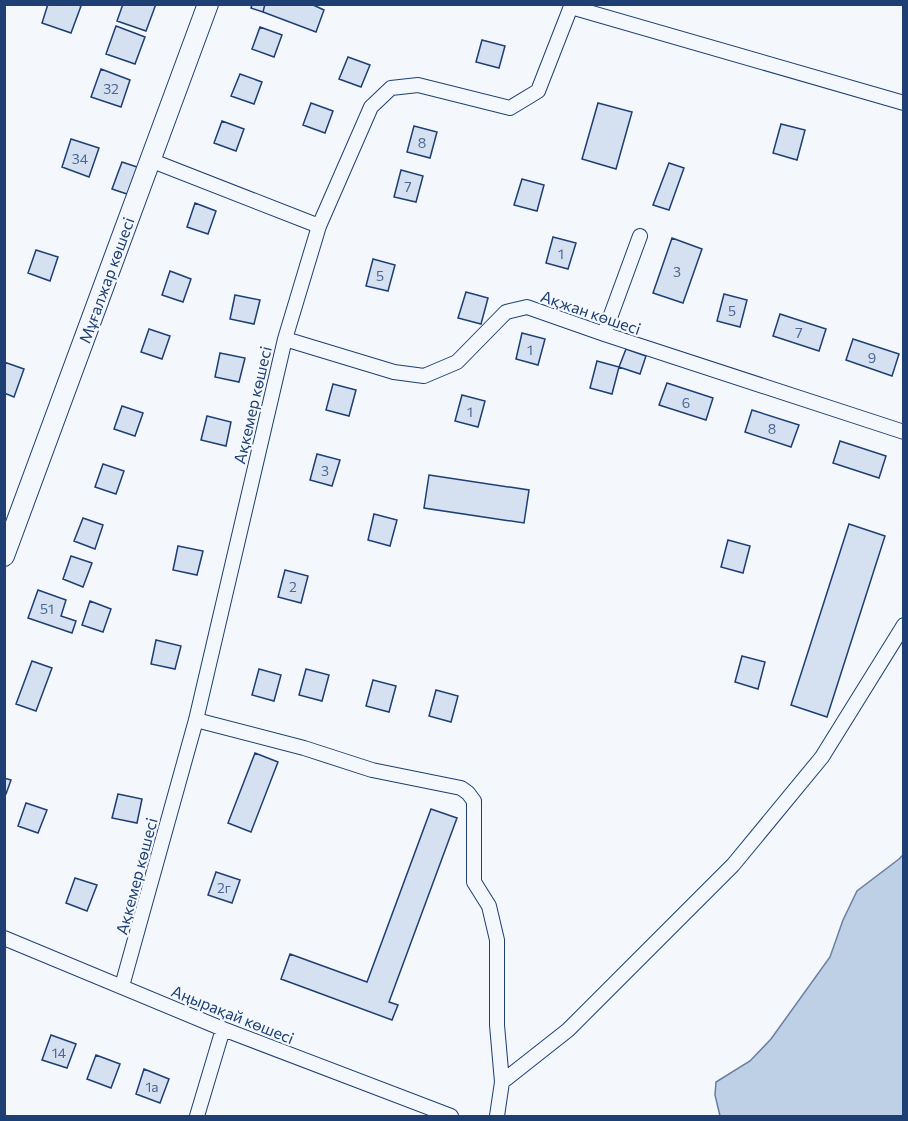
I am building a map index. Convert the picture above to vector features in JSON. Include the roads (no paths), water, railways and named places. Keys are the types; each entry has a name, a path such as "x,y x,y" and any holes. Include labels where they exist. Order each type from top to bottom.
{"street":[{"name":"Мұғалжар көшесі","path":"4,556 206,5"},
{"path":"571,6 903,103"},
{"name":"Ақкемер көшесі","path":"122,986 196,720 285,339 319,226 371,107 391,88 418,85 510,108 537,91 571,6"},
{"path":"150,160 319,226"},
{"path":"604,334 640,236"},
{"name":"Ақжан көшесі","path":"285,339 394,372 424,376 458,362 506,312 527,307 903,432"},
{"path":"502,1082 568,1030 733,865 822,757 903,625"},
{"path":"196,720 304,748 372,770 461,788 468,793 474,801 474,882 489,906 497,940 497,1025 502,1082 497,1116"},
{"name":"Аңырақай көшесі","path":"4,938 223,1029 451,1116"},
{"path":"197,1116 223,1029"}],"water":[{"path":"903,855 903,1116 720,1116 715,1095 716,1082 750,1061 771,1039 830,957 843,920 857,891"}]}
